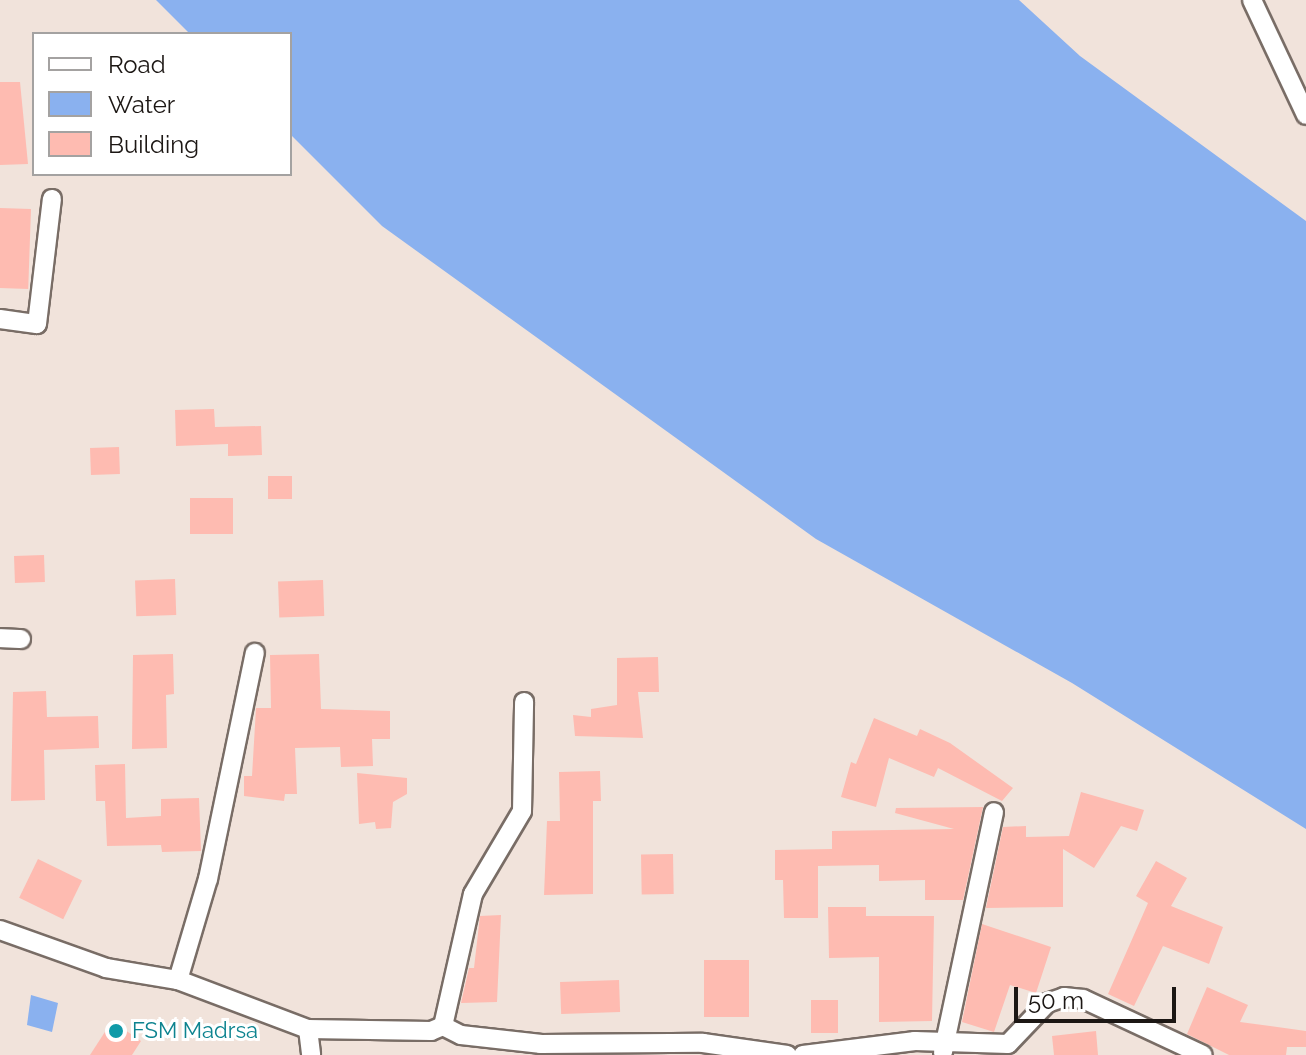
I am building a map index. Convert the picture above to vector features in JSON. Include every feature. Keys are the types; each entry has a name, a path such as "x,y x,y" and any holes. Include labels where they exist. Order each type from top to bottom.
{"street":[{"path":"1252,0 1306,115"},
{"path":"0,319 37,324 52,199"},
{"path":"0,638 21,639"},
{"path":"178,980 208,879 255,653"},
{"path":"443,1026 473,894 522,811 524,702"},
{"path":"944,1049 994,812"},
{"path":"0,930 106,968 178,980 308,1029 431,1031 443,1026 461,1035 542,1050 703,1043 787,1055"},
{"path":"803,1055 915,1041 944,1049 1008,1044 1047,1003 1064,997 1083,999 1203,1055"},
{"path":"308,1029 311,1055"}],"water":[{"path":"156,0 1019,0 1080,56 1306,221 1306,829 1072,683 816,539 382,226 292,136 292,32 188,32"},
{"path":"31,995 58,1003 52,1032 27,1025"}],"building":[{"path":"0,82 20,82 28,164 0,165"},
{"path":"0,208 31,209 28,289 0,288"},
{"path":"214,409 215,427 261,426 262,455 228,456 228,444 176,446 175,410"},
{"path":"119,447 120,474 91,475 90,448"},
{"path":"268,476 292,476 292,499 268,499"},
{"path":"190,498 233,498 233,534 190,534"},
{"path":"44,555 45,582 15,583 14,556"},
{"path":"175,579 176,615 136,616 135,580"},
{"path":"323,580 324,616 279,618 278,582"},
{"path":"173,654 174,694 166,695 167,748 132,749 133,655"},
{"path":"319,654 321,709 390,711 390,739 372,739 373,766 341,767 340,747 295,748 297,794 285,794 284,801 244,796 244,776 252,776 256,708 271,708 270,655"},
{"path":"658,657 659,692 638,692 643,738 575,736 573,715 591,717 591,709 617,705 617,658"},
{"path":"46,691 47,717 98,716 99,748 44,750 45,800 11,801 13,692"},
{"path":"874,718 917,736 920,729 950,743 1013,788 1002,801 938,768 934,777 889,758 876,807 841,797 851,762 856,764"},
{"path":"125,764 126,818 161,816 161,799 199,798 201,851 162,852 161,845 107,846 105,801 96,801 95,765"},
{"path":"600,771 601,801 593,801 593,894 544,895 547,821 560,821 559,772"},
{"path":"357,773 407,778 407,794 393,802 391,828 376,829 375,822 359,824"},
{"path":"1081,792 1144,810 1137,831 1121,826 1094,868 1063,849 1063,907 986,908 1003,827 1026,826 1026,837 1069,836"},
{"path":"983,807 963,900 925,900 925,880 879,881 879,865 818,866 818,918 784,918 783,880 775,880 775,850 832,849 832,831 954,829 895,813 896,808"},
{"path":"673,854 674,894 642,895 641,855"},
{"path":"38,859 82,880 63,919 19,898"},
{"path":"1156,861 1187,878 1171,906 1223,927 1209,964 1163,946 1134,1006 1108,994 1148,903 1136,896"},
{"path":"828,907 866,907 866,916 934,916 932,1021 879,1022 879,957 829,958"},
{"path":"501,915 497,1002 461,1003 469,968 474,968 480,916"},
{"path":"982,924 1051,947 1036,993 1010,985 994,1032 962,1022"},
{"path":"704,960 749,960 749,1017 704,1017"},
{"path":"619,980 620,1012 561,1014 560,982"},
{"path":"1207,987 1248,1005 1240,1022 1306,1031 1306,1047 1287,1047 1286,1055 1229,1055 1187,1034"},
{"path":"811,1000 838,1000 838,1033 811,1033"},
{"name":"FSM Madrsa","path":"112,1021 141,1041 132,1055 90,1055"},
{"path":"1096,1031 1098,1055 1054,1055 1052,1036"}],"place":[{"name":"FSM Madrsa","path":"116,1031"}]}
